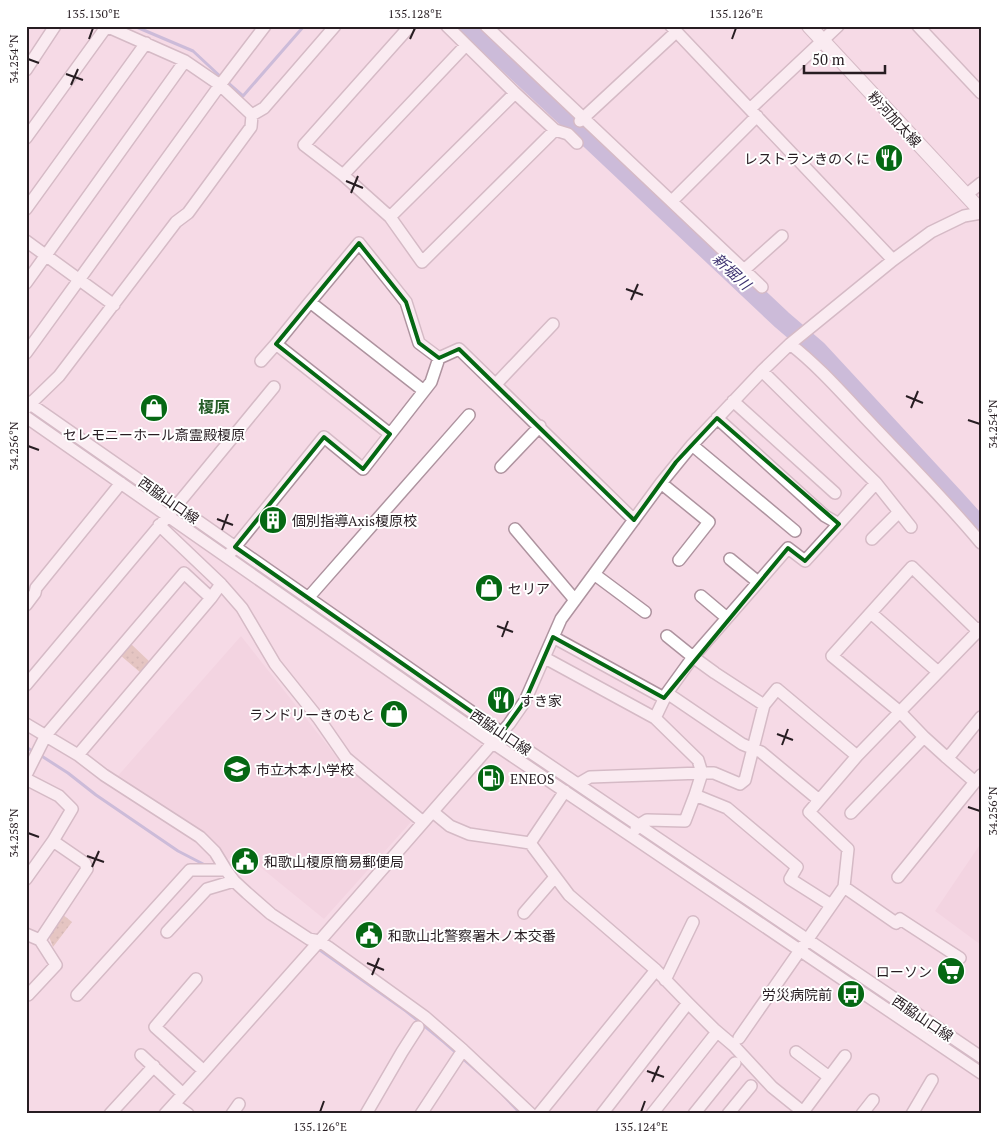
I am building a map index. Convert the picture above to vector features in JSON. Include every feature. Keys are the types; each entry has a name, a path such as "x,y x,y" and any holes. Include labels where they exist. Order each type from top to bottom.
{"main road":[{"name":"粉河加太線","path":"809,26 981,212"}],"street":[{"path":"28,66 55,26"},
{"path":"26,138 106,26 129,31 146,44 185,61 220,85 252,115"},
{"path":"26,353 220,85 265,26"},
{"path":"252,115 264,108 334,26"},
{"path":"410,26 304,145 343,175 390,217 422,262 555,130"},
{"path":"448,26 555,130 569,133 577,143"},
{"path":"486,26 582,120 672,201 762,287"},
{"path":"672,201 838,26"},
{"path":"918,26 981,94"},
{"path":"582,120 674,29 893,260"},
{"path":"26,209 146,44"},
{"path":"343,175 466,45"},
{"path":"26,282 185,61"},
{"path":"390,217 515,93"},
{"path":"28,404 59,376 176,222 188,213 251,127 252,115"},
{"path":"966,195 981,183"},
{"path":"165,1114 502,733 525,701 561,619 660,483 692,445 762,371 806,330 931,232 964,216 981,212"},
{"path":"744,270 782,236"},
{"path":"26,241 114,305"},
{"path":"261,362 359,243 406,302 418,343 439,358"},
{"path":"310,302 424,391"},
{"path":"496,384 553,324"},
{"path":"791,343 960,518 981,543"},
{"path":"276,344 390,434"},
{"path":"227,558 324,437 363,469 431,382 439,358 459,349 540,426 634,520"},
{"path":"762,371 876,483 911,528"},
{"path":"26,685 274,387"},
{"path":"733,402 835,493"},
{"name":"西脇山口線","path":"28,404 177,505 502,733 981,1057"},
{"path":"308,598 469,415"},
{"name":"西脇山口線","path":"26,417 492,743 981,1073"},
{"path":"717,418 826,516 839,524"},
{"path":"501,467 540,426"},
{"path":"692,445 795,532"},
{"path":"26,605 35,593 31,585 121,483"},
{"path":"660,483 709,522 679,560"},
{"path":"655,718 665,696 694,657 788,548 805,561 876,483"},
{"path":"872,540 898,512"},
{"path":"159,525 221,584 242,608 275,664 319,718 346,758 423,822"},
{"path":"515,529 575,600"},
{"path":"730,560 758,582"},
{"path":"898,877 978,778 946,757 900,712 832,656 912,567 977,632 981,646"},
{"path":"26,775 46,735 184,573 211,598"},
{"path":"594,574 644,612"},
{"path":"78,755 221,584"},
{"path":"701,596 727,618"},
{"path":"871,613 938,672"},
{"path":"739,1038 844,887 848,849 809,812 857,756 977,632"},
{"path":"667,636 715,673 764,705"},
{"path":"552,637 665,696 742,744 761,752 819,800"},
{"path":"545,658 655,718 698,760 702,773 685,821 647,820 639,825 631,836"},
{"path":"578,784 590,777 714,773 740,784 746,780 764,705 777,689 857,756"},
{"path":"946,757 952,753 981,717"},
{"path":"26,724 78,755 104,775 200,837 215,852 234,881 271,914 425,1018 460,1053 531,1114"},
{"path":"851,813 924,737"},
{"path":"26,779 59,796 72,809 53,841 26,879"},
{"path":"530,843 565,791"},
{"path":"695,795 727,808 797,867 790,879 831,905"},
{"path":"433,812 450,826 468,834 530,843 569,894 656,970 688,1004 734,1046 772,1087 804,1113 845,1056"},
{"path":"40,940 87,869 85,863 53,841"},
{"path":"77,995 190,870 226,870"},
{"path":"524,913 555,877"},
{"path":"168,932 206,889 234,881"},
{"path":"844,887 896,923 900,919 960,958"},
{"path":"665,980 693,922"},
{"path":"26,934 40,940 56,965 28,995"},
{"path":"539,1114 656,970"},
{"path":"196,979 155,1027 204,1071"},
{"path":"602,1114 688,1004"},
{"path":"366,1114 418,1027"},
{"path":"652,1114 713,1037"},
{"path":"796,1052 829,1077"},
{"path":"421,1114 460,1053"},
{"path":"141,1055 183,1094"},
{"path":"694,1114 735,1063"},
{"path":"110,1114 154,1066"},
{"path":"912,1114 932,1080"},
{"path":"728,1114 751,1086"},
{"path":"862,1114 873,1100"},
{"path":"174,1104 188,1114"},
{"path":"232,1114 239,1104"}],"highlighted area":[{"path":"359,243 406,302 419,343 439,358 459,349 634,520 676,462 717,418 839,524 805,561 788,548 664,698 553,637 525,701 502,733 235,547 324,437 363,469 390,434 276,344"}],"shaded area":[{"name":"市立木本小学校","path":"241,636 339,760 411,822 324,919 238,849 226,862 210,839 116,778"},
{"path":"130,643 151,663 141,673 120,655"},
{"path":"981,843 981,945 935,911"},
{"path":"62,914 72,922 53,947 48,934"}],"waterway":[{"path":"134,26 193,51 222,78"},
{"path":"227,82 243,96 304,26"},
{"name":"新堀川","path":"469,26 782,320 817,350 981,528"},
{"path":"26,747 34,752"},
{"path":"40,755 178,851 205,865"},
{"path":"317,948 406,1011 484,1077"},
{"path":"503,1095 521,1114"}],"place":[{"name":"レストランきのくに","path":"889,158"},
{"name":"セレモニーホール斎霊殿榎原","path":"154,408"},
{"name":"個別指導Axis榎原校","path":"273,520"},
{"name":"セリア","path":"489,588"},
{"name":"すき家","path":"501,700"},
{"name":"ランドリーきのもと","path":"394,714"},
{"name":"市立木本小学校","path":"237,769"},
{"name":"ENEOS","path":"491,778"},
{"name":"和歌山榎原簡易郵便局","path":"245,861"},
{"name":"和歌山北警察署木ノ本交番","path":"369,935"},
{"name":"ローソン","path":"951,971"},
{"name":"労災病院前","path":"851,994"}],"district":[{"name":"榎原","path":"214,407"}]}
